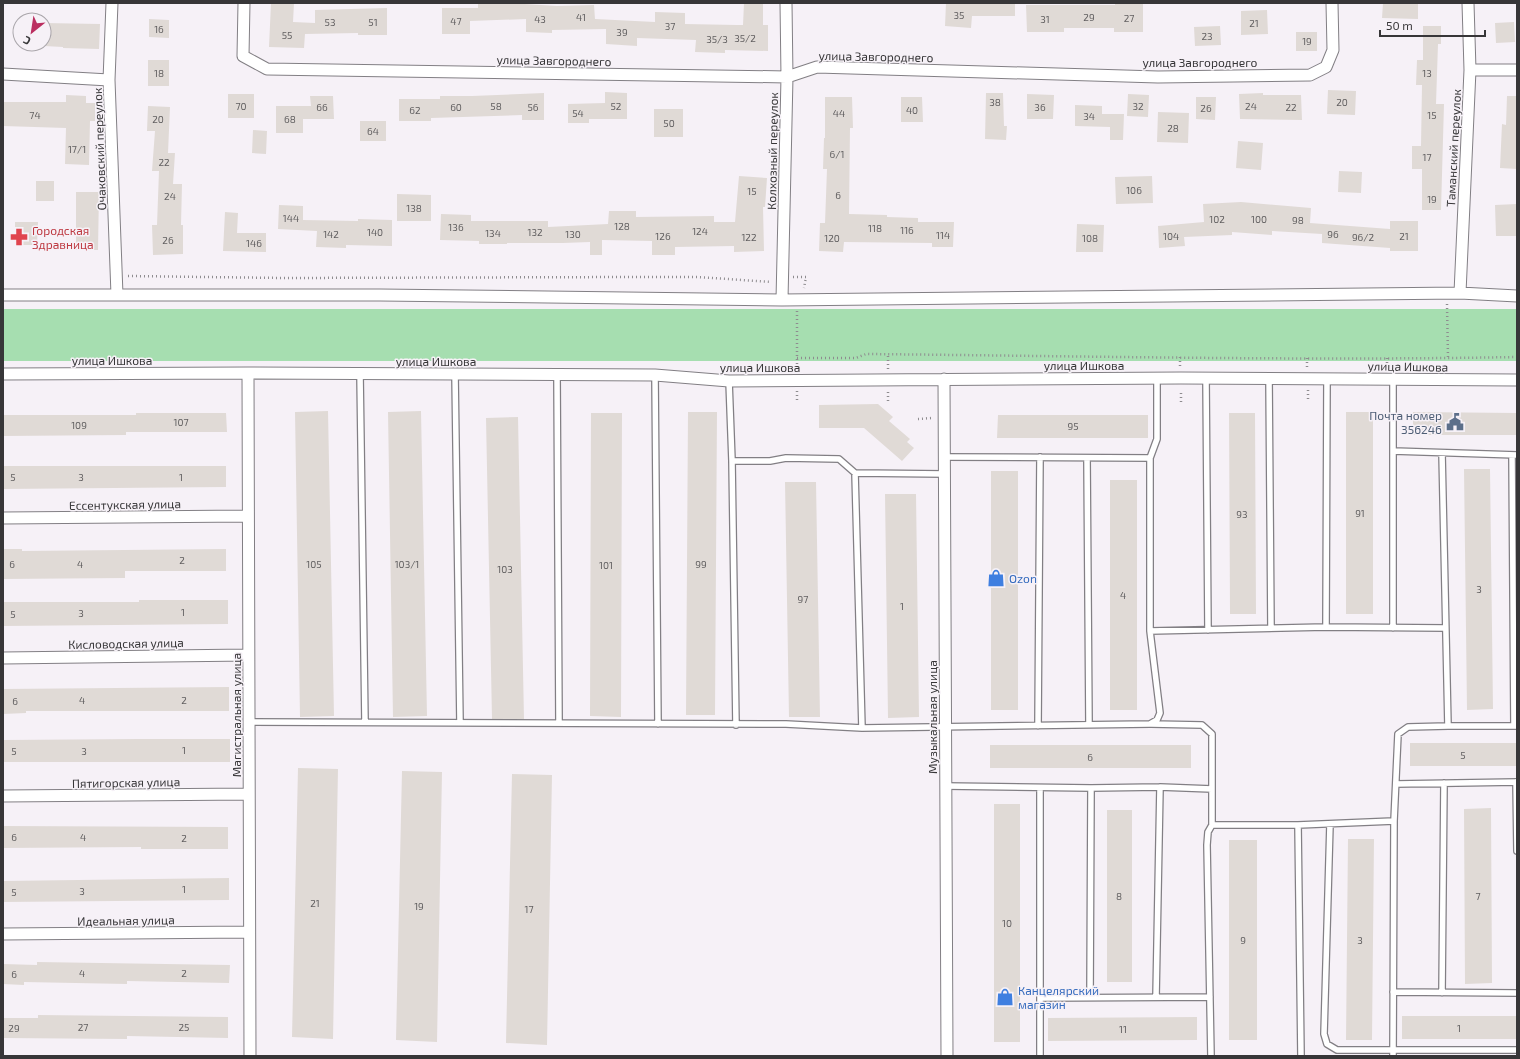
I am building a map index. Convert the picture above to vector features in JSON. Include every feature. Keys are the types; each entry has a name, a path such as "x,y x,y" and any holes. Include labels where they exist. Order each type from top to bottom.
{"street":[{"name":"Очаковский переулок","path":"112,3 109,80 117,295"},
{"name":"улица Завгороднего","path":"244,3 243,56 267,69 787,77 817,67 1158,77 1310,75 1326,67 1333,50 1332,3"},
{"name":"Колхозный переулок","path":"782,300 787,77 786,3"},
{"name":"Таманский переулок","path":"1460,293 1470,70 1468,3"},
{"path":"1470,70 1517,70"},
{"path":"3,74 109,80"},
{"path":"3,295 380,296 782,300 1460,293 1517,296"},
{"name":"улица Ишкова","path":"3,374 248,373 655,375 729,382 1157,378 1393,378 1517,380"},
{"name":"Магистральная улица","path":"248,373 250,1056"},
{"name":"Музыкальная улица","path":"944,379 947,1056"},
{"name":"Ессентукская улица","path":"3,518 248,516"},
{"name":"Кисловодская улица","path":"3,658 248,655"},
{"name":"Пятигорская улица","path":"3,796 249,794"},
{"name":"Идеальная улица","path":"3,934 249,932"}],"lane":[{"path":"360,374 365,722"},
{"path":"455,374 460,723"},
{"path":"557,375 559,723"},
{"path":"655,375 658,724"},
{"path":"1150,724 1157,720 1160,712 1150,631 1150,458 1157,439 1157,378"},
{"path":"1206,378 1208,630"},
{"path":"1269,378 1271,628"},
{"path":"1326,627 1327,378"},
{"path":"1393,378 1393,628"},
{"path":"729,382 732,461 736,724"},
{"path":"1392,1053 1394,821 1398,734 1408,727 1516,726 1515,455 1393,452"},
{"path":"1442,453 1448,726"},
{"path":"945,457 1150,458"},
{"path":"1038,726 1040,457"},
{"path":"732,461 770,461 786,458 839,459 855,473 944,474"},
{"path":"1087,458 1089,725"},
{"path":"855,473 862,728"},
{"path":"1150,631 1326,627 1445,628"},
{"path":"248,722 786,724 862,728 1202,724 1212,734 1212,825 1208,832 1207,845 1210,1056"},
{"path":"1396,784 1517,782 1517,851"},
{"path":"1442,992 1444,783"},
{"path":"945,786 1040,788 1160,787 1212,789"},
{"path":"1156,997 1160,787"},
{"path":"1040,788 1040,1056"},
{"path":"1090,998 1091,788"},
{"path":"1212,825 1298,825 1394,821"},
{"path":"1330,824 1324,1034 1327,1044 1337,1050 1392,1053 1517,1050"},
{"path":"1298,825 1301,1056"},
{"path":"1393,992 1517,993"},
{"path":"1041,998 1210,997"}],"path":[{"path":"116,276 275,278 682,277 776,282 791,277 806,277 804,291"},
{"path":"1447,304 1448,358"},
{"path":"797,305 797,358 856,358 866,354 1188,357 1517,357"}],"green space":[{"path":"3,309 1517,309 1517,361 3,361"}],"building":[{"path":"271,3 294,3 293,22 315,23 315,10 387,8 387,35 358,35 358,33 305,34 304,48 269,47"},
{"path":"478,3 557,6 594,5 595,19 655,22 655,12 685,13 685,24 743,25 744,3 763,3 763,25 768,25 768,51 725,50 725,53 695,52 696,40 637,38 637,46 606,44 606,29 552,30 552,33 526,32 526,19 470,21 470,34 442,34 442,8 478,8"},
{"path":"946,3 1015,3 1015,16 972,16 971,28 945,26"},
{"path":"1115,3 1143,4 1143,32 1114,32 1114,28 1064,28 1064,32 1027,32 1026,5 1115,5"},
{"path":"1383,3 1418,4 1418,19 1382,18"},
{"path":"1267,10 1268,34 1241,35 1241,11"},
{"path":"149,19 169,20 169,38 149,37"},
{"path":"1514,22 1515,42 1496,43 1495,23"},
{"path":"52,23 100,24 99,49 52,46"},
{"path":"1220,26 1221,45 1195,46 1194,27"},
{"path":"1423,26 1441,26 1441,44 1438,44 1436,104 1444,104 1441,210 1422,210 1422,169 1412,169 1412,146 1421,146 1422,85 1416,85 1417,60 1423,60"},
{"path":"1296,32 1317,32 1317,51 1296,51"},
{"path":"148,60 169,60 169,86 148,86"},
{"path":"1328,90 1356,91 1355,115 1327,114"},
{"path":"605,92 627,93 627,119 589,119 589,123 568,123 568,104 605,103"},
{"path":"544,93 544,120 522,120 522,115 431,118 431,121 399,121 399,99 440,99 440,96"},
{"path":"986,93 1003,93 1004,126 1007,126 1006,140 985,139"},
{"path":"1263,93 1263,95 1301,95 1302,120 1240,119 1239,94"},
{"path":"228,94 254,94 254,118 228,118"},
{"path":"1027,94 1054,95 1053,119 1027,119"},
{"path":"1128,94 1149,95 1148,117 1127,116"},
{"path":"66,95 86,96 86,103 95,103 95,121 90,121 89,165 65,164 66,128 3,126 3,102 66,102"},
{"path":"310,96 333,96 334,119 303,119 303,133 276,133 276,106 311,106"},
{"path":"1507,96 1517,96 1517,169 1500,168 1502,124 1506,125"},
{"path":"825,97 852,97 853,128 850,128 849,214 887,215 887,217 918,218 918,222 954,222 953,247 932,247 932,243 844,242 843,252 819,251 820,223 825,223 827,169 823,169"},
{"path":"901,97 922,97 923,122 901,122"},
{"path":"1196,97 1216,97 1215,120 1196,119"},
{"path":"1075,105 1102,106 1102,114 1124,114 1123,140 1110,140 1110,127 1075,126"},
{"path":"148,106 170,107 168,153 175,153 173,184 182,184 181,225 183,225 183,254 153,255 152,225 157,225 159,171 152,171 155,131 147,131"},
{"path":"654,109 683,109 683,137 654,137"},
{"path":"1158,112 1189,113 1188,143 1157,142"},
{"path":"360,121 386,121 386,141 360,141"},
{"path":"253,130 267,131 266,154 252,153"},
{"path":"1238,141 1263,143 1261,170 1236,168"},
{"path":"1339,171 1362,172 1361,193 1338,192"},
{"path":"739,176 767,178 765,207 763,207 764,251 734,252 734,246 675,247 675,255 652,255 652,241 602,240 602,255 590,255 590,242 479,244 479,241 440,240 441,214 471,215 471,221 548,221 548,227 608,224 609,211 636,211 636,217 714,216 714,222 735,222"},
{"path":"1152,176 1153,203 1116,204 1115,177"},
{"path":"36,181 54,181 54,201 36,201"},
{"path":"76,192 99,192 98,250 76,250"},
{"path":"397,194 431,195 431,221 397,221"},
{"path":"1241,202 1311,208 1310,223 1390,229 1390,221 1418,221 1418,251 1390,251 1390,248 1322,243 1322,234 1272,231 1272,235 1232,232 1232,235 1184,237 1185,246 1159,248 1158,226 1204,222 1203,204"},
{"path":"1517,204 1517,236 1496,236 1495,205"},
{"path":"279,205 303,206 303,220 392,220 392,246 346,245 346,248 316,247 317,231 278,229"},
{"path":"225,212 238,213 237,233 266,233 266,252 223,251"},
{"path":"15,222 38,222 37,245 15,245"},
{"path":"1077,224 1104,225 1103,252 1076,252"},
{"path":"878,404 893,417 889,421 910,439 907,442 914,448 902,461 864,428 819,428 819,405"},
{"path":"328,411 334,716 300,717 295,412"},
{"path":"421,411 427,716 393,717 388,412"},
{"path":"688,412 717,412 715,715 686,715"},
{"path":"1346,412 1373,412 1373,614 1346,614"},
{"path":"1413,412 1517,413 1517,435 1413,435"},
{"path":"136,413 226,413 227,432 126,432 126,435 3,436 3,415 136,415"},
{"path":"591,413 622,413 621,717 590,716"},
{"path":"1229,413 1255,413 1256,614 1230,614"},
{"path":"998,415 1148,415 1148,438 997,438"},
{"path":"518,417 524,719 492,719 486,418"},
{"path":"3,466 226,466 226,487 3,489"},
{"path":"1464,469 1490,469 1493,709 1467,710"},
{"path":"991,471 1018,471 1018,710 991,710"},
{"path":"1110,480 1137,480 1137,710 1110,710"},
{"path":"785,482 816,482 820,717 789,717"},
{"path":"885,494 916,494 919,717 888,718"},
{"path":"3,549 22,549 22,551 226,549 226,571 125,571 125,578 3,579"},
{"path":"139,600 228,600 228,624 3,626 3,602 139,602"},
{"path":"229,687 229,711 26,711 26,713 3,714 3,689"},
{"path":"230,739 230,762 3,762 3,740"},
{"path":"1410,743 1517,743 1517,766 1410,766"},
{"path":"990,745 1191,745 1191,768 990,768"},
{"path":"298,768 338,769 333,1039 292,1037"},
{"path":"402,771 442,772 437,1042 396,1040"},
{"path":"512,774 552,775 547,1045 506,1043"},
{"path":"994,804 1020,804 1020,1042 994,1042"},
{"path":"1491,808 1492,983 1465,984 1464,809"},
{"path":"1107,810 1132,810 1132,982 1107,982"},
{"path":"3,826 228,827 228,849 141,849 141,847 3,848"},
{"path":"1348,839 1374,839 1372,1040 1346,1040"},
{"path":"1229,840 1257,840 1257,1040 1229,1040"},
{"path":"229,878 229,900 3,902 3,881"},
{"path":"37,962 230,965 229,983 127,981 127,984 24,982 24,985 3,984 3,964 37,965"},
{"path":"38,1015 228,1017 228,1038 127,1036 127,1039 3,1038 3,1018 38,1018"},
{"path":"1402,1016 1517,1016 1517,1039 1402,1039"},
{"path":"1197,1017 1197,1040 1048,1041 1048,1018"}],"place":[{"name":"Городская Здравница","path":"19,237"},
{"name":"Почта номер 356246","path":"1455,422"},
{"name":"Ozon","path":"996,578"},
{"name":"Канцелярский магазин","path":"1005,997"}]}
